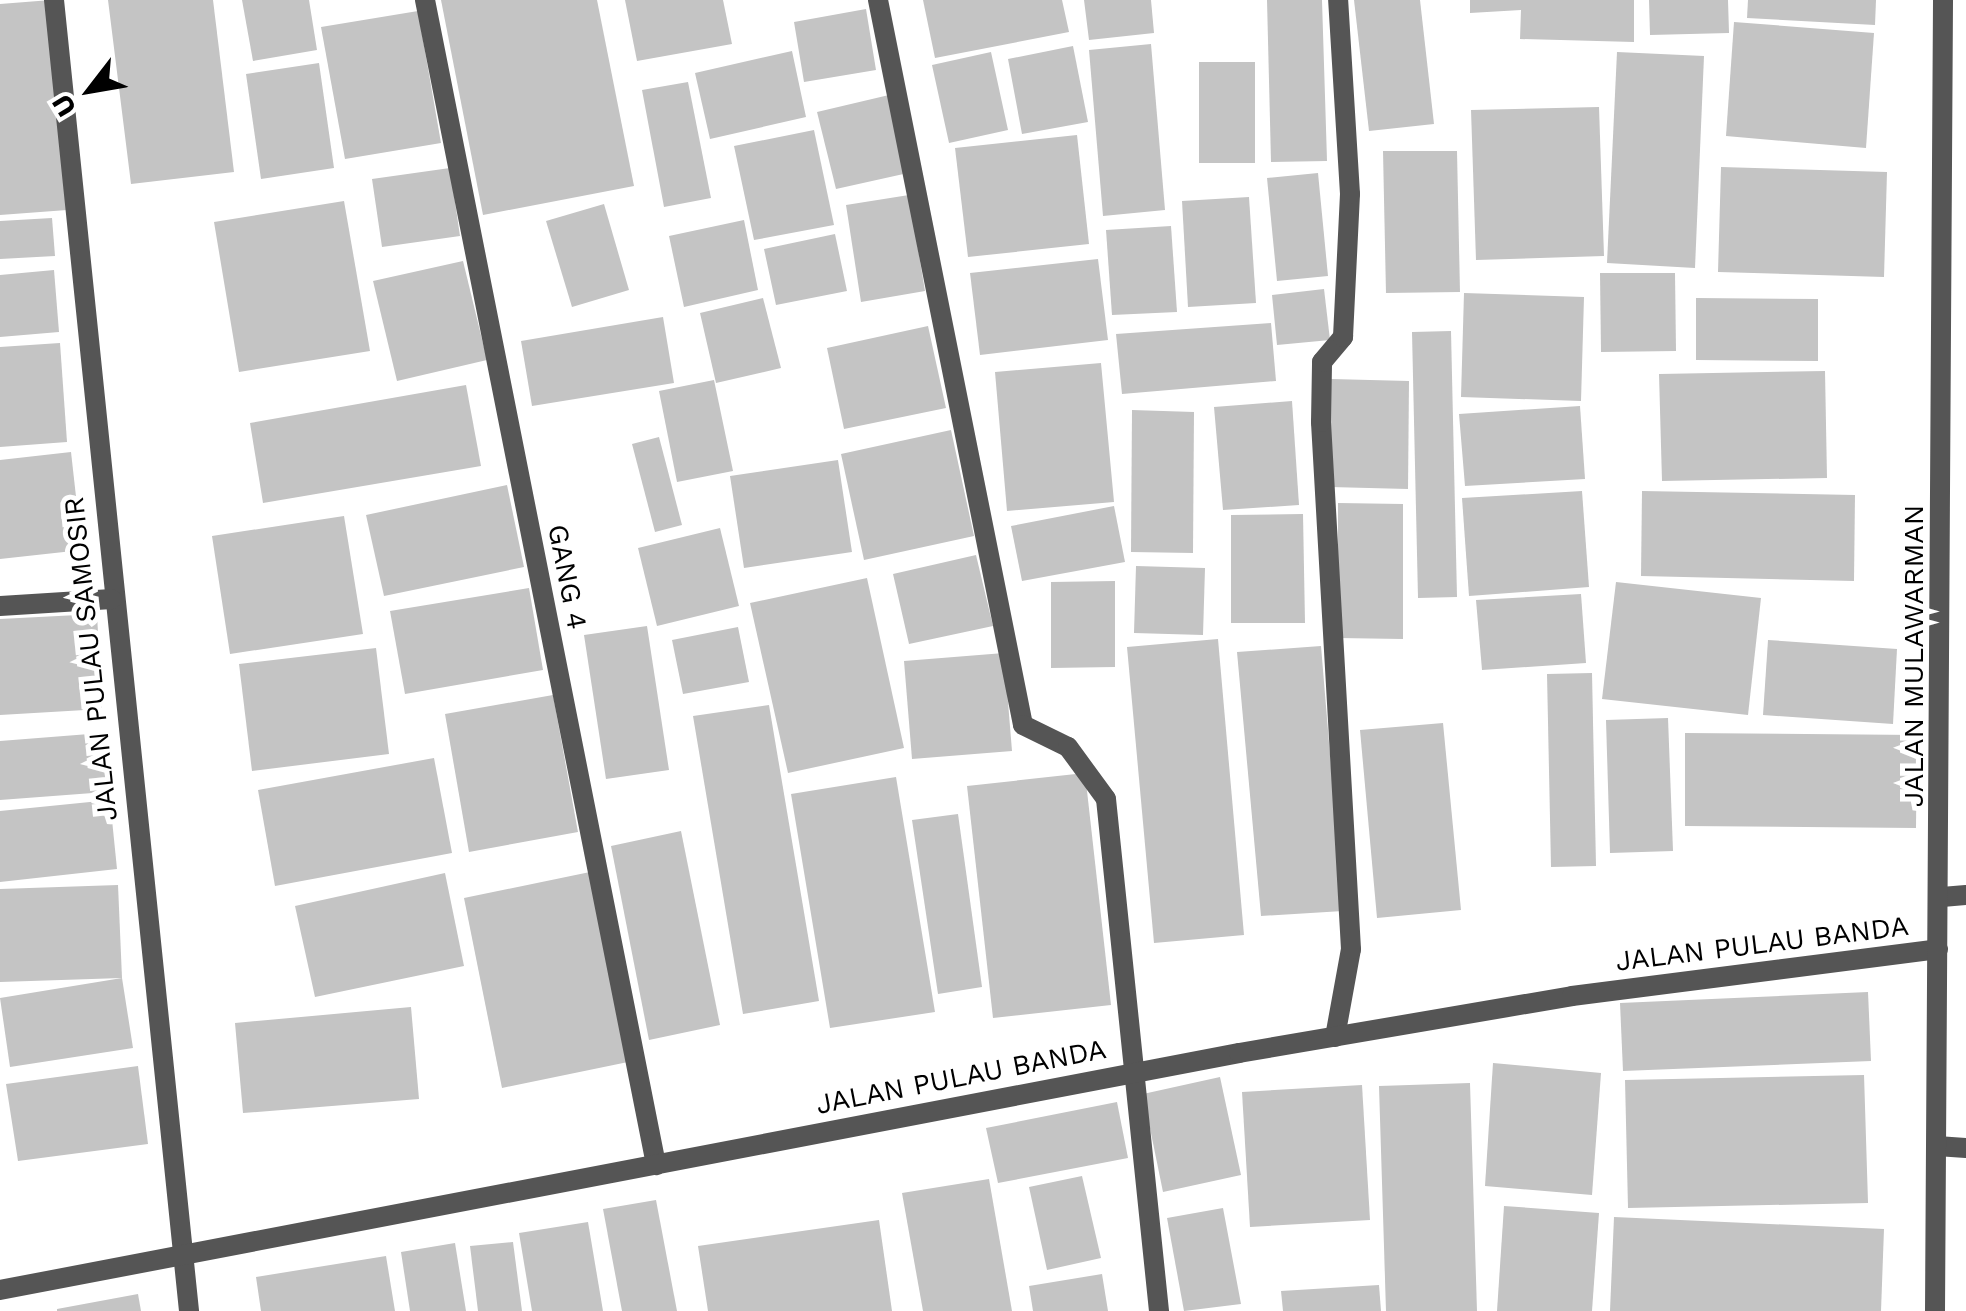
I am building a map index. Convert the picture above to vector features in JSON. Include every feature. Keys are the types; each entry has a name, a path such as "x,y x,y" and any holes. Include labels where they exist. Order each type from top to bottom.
{"street":[{"name":"JALAN PULAU SAMOSIR","path":"54,0 112,598 189,1311"},
{"name":"GANG 4","path":"425,0 656,1165"},
{"path":"878,0 1023,724 1068,747 1106,799 1128,1074 1159,1311"},
{"path":"1335,1037 1351,949 1320,422 1322,362 1343,337 1350,194 1338,0"},
{"name":"JALAN MULAWARMAN","path":"1935,1311 1938,949 1942,897 1943,0"},
{"path":"0,606 112,598"},
{"path":"1942,897 1966,896"},
{"name":"JALAN PULAU BANDA","path":"0,1290 1335,1037 1938,949"},
{"path":"1937,1146 1966,1148"}],"building":[{"path":"51,0 67,210 0,215 0,4"},
{"path":"108,0 213,0 234,172 131,184"},
{"path":"242,0 309,0 317,50 253,61"},
{"path":"441,0 597,0 634,186 483,215"},
{"path":"625,0 723,0 732,44 637,61"},
{"path":"923,0 1062,0 1069,32 935,58"},
{"path":"1084,0 1151,0 1154,33 1089,40"},
{"path":"1267,0 1322,0 1327,161 1271,162"},
{"path":"1354,0 1420,0 1434,124 1369,131"},
{"path":"1470,0 1634,0 1634,42 1520,39 1521,10 1470,13"},
{"path":"1649,0 1728,0 1729,33 1650,35"},
{"path":"1748,0 1876,0 1875,25 1747,18"},
{"path":"866,9 876,70 804,82 794,22"},
{"path":"418,11 441,143 345,159 321,27"},
{"path":"1734,22 1874,33 1866,148 1726,136"},
{"path":"1151,44 1165,210 1103,216 1089,50"},
{"path":"1073,46 1088,122 1022,134 1008,59"},
{"path":"792,51 806,117 710,139 695,73"},
{"path":"991,52 1008,130 949,143 932,65"},
{"path":"1617,52 1704,56 1695,268 1607,263"},
{"path":"1199,62 1255,62 1255,163 1199,163"},
{"path":"319,63 334,168 261,179 246,74"},
{"path":"688,82 711,198 664,207 642,90"},
{"path":"889,95 908,173 836,189 817,112"},
{"path":"1599,107 1604,256 1476,260 1471,110"},
{"path":"814,130 834,225 754,240 734,146"},
{"path":"1077,135 1089,244 968,257 955,148"},
{"path":"1383,151 1457,151 1460,292 1386,293"},
{"path":"1721,167 1887,172 1884,277 1718,272"},
{"path":"450,168 460,236 382,247 372,179"},
{"path":"1318,173 1328,276 1277,281 1267,178"},
{"path":"909,195 925,291 861,302 846,205"},
{"path":"1249,197 1256,303 1188,307 1182,201"},
{"path":"344,201 370,351 239,372 214,222"},
{"path":"604,204 629,290 572,307 546,221"},
{"path":"52,218 55,256 0,259 0,221"},
{"path":"744,220 758,290 684,307 669,236"},
{"path":"1171,226 1177,312 1112,315 1106,230"},
{"path":"835,234 847,291 776,305 764,249"},
{"path":"1098,259 1108,340 980,355 970,273"},
{"path":"463,261 487,360 397,381 373,281"},
{"path":"54,270 59,332 0,337 0,275"},
{"path":"1600,273 1675,273 1676,351 1601,352"},
{"path":"1324,289 1330,340 1277,345 1272,295"},
{"path":"1464,293 1584,297 1581,401 1461,397"},
{"path":"763,298 781,368 716,383 700,313"},
{"path":"1696,298 1818,299 1818,361 1696,360"},
{"path":"663,317 674,383 532,406 521,341"},
{"path":"1271,323 1276,381 1122,394 1116,334"},
{"path":"928,326 946,408 844,429 827,348"},
{"path":"1451,331 1457,597 1418,598 1412,332"},
{"path":"60,343 67,442 0,447 0,347"},
{"path":"1101,363 1114,502 1007,511 995,372"},
{"path":"1825,371 1827,478 1662,481 1659,374"},
{"path":"1331,379 1409,381 1408,489 1330,487"},
{"path":"714,380 733,471 677,482 659,391"},
{"path":"466,385 481,466 263,503 250,423"},
{"path":"1292,401 1299,505 1223,510 1214,407"},
{"path":"1580,406 1585,479 1465,486 1459,414"},
{"path":"1132,410 1194,412 1193,553 1131,552"},
{"path":"951,430 974,536 864,560 841,454"},
{"path":"659,437 682,525 655,532 632,444"},
{"path":"71,452 82,550 0,559 0,460"},
{"path":"838,460 852,552 744,568 730,476"},
{"path":"507,485 524,567 384,596 366,515"},
{"path":"1582,491 1589,587 1469,596 1462,498"},
{"path":"1642,491 1855,495 1854,581 1641,576"},
{"path":"1338,503 1403,504 1403,639 1338,638"},
{"path":"1114,506 1125,562 1022,581 1011,526"},
{"path":"1303,514 1305,623 1231,623 1231,515"},
{"path":"344,516 363,634 230,654 212,536"},
{"path":"720,528 739,606 657,626 638,548"},
{"path":"976,555 993,626 909,644 893,574"},
{"path":"1136,566 1205,568 1203,635 1134,633"},
{"path":"867,578 904,748 788,773 750,603"},
{"path":"1115,581 1115,667 1051,668 1051,582"},
{"path":"1616,582 1761,598 1748,715 1602,699"},
{"path":"529,588 543,670 405,694 390,611"},
{"path":"1581,594 1586,663 1482,670 1476,600"},
{"path":"97,614 102,709 0,715 0,619"},
{"path":"647,626 669,770 606,779 584,635"},
{"path":"738,627 749,682 683,694 672,640"},
{"path":"1218,639 1244,935 1154,943 1127,647"},
{"path":"1768,640 1897,649 1893,724 1763,715"},
{"path":"1321,646 1343,911 1261,916 1237,652"},
{"path":"376,648 389,754 252,771 239,664"},
{"path":"1004,653 1012,751 912,759 904,661"},
{"path":"1592,673 1596,866 1551,867 1547,674"},
{"path":"553,695 578,832 469,852 445,714"},
{"path":"769,705 819,1001 743,1014 693,716"},
{"path":"1668,718 1673,851 1610,853 1606,720"},
{"path":"1443,723 1461,910 1377,918 1360,730"},
{"path":"102,733 106,792 0,800 0,741"},
{"path":"1685,733 1917,735 1916,828 1685,826"},
{"path":"434,758 452,853 275,886 258,790"},
{"path":"1085,773 1111,1005 993,1018 967,786"},
{"path":"896,777 935,1012 830,1028 791,794"},
{"path":"110,800 117,869 0,882 0,811"},
{"path":"958,814 982,987 938,994 912,820"},
{"path":"681,831 720,1025 649,1040 611,846"},
{"path":"590,872 628,1062 502,1088 464,898"},
{"path":"445,873 464,966 315,997 295,906"},
{"path":"118,885 122,978 0,982 0,889"},
{"path":"122,978 133,1048 10,1067 0,998"},
{"path":"1868,992 1871,1061 1623,1071 1620,1003"},
{"path":"411,1007 419,1099 243,1113 235,1023"},
{"path":"1493,1063 1601,1073 1592,1195 1485,1186"},
{"path":"138,1066 148,1144 18,1161 6,1084"},
{"path":"1864,1075 1868,1203 1628,1208 1625,1080"},
{"path":"1220,1077 1241,1175 1163,1192 1143,1094"},
{"path":"1470,1083 1477,1311 1386,1311 1379,1086"},
{"path":"1362,1085 1370,1220 1250,1227 1242,1092"},
{"path":"1117,1102 1128,1158 998,1183 986,1128"},
{"path":"1082,1176 1101,1258 1047,1270 1029,1187"},
{"path":"989,1179 1012,1311 923,1311 902,1193"},
{"path":"656,1200 677,1311 622,1311 603,1209"},
{"path":"1504,1206 1599,1213 1592,1311 1497,1311"},
{"path":"1223,1208 1241,1304 1184,1311 1167,1218"},
{"path":"1614,1217 1884,1229 1881,1311 1610,1311"},
{"path":"879,1220 892,1311 708,1311 698,1246"},
{"path":"588,1222 603,1311 532,1311 519,1233"},
{"path":"513,1242 522,1311 478,1311 470,1246"},
{"path":"455,1243 466,1311 410,1311 401,1252"},
{"path":"386,1256 395,1311 261,1311 256,1277"},
{"path":"1102,1274 1108,1311 1033,1311 1029,1286"},
{"path":"1379,1285 1381,1311 1283,1311 1281,1291"},
{"path":"138,1294 141,1311 57,1311 57,1309"}]}
